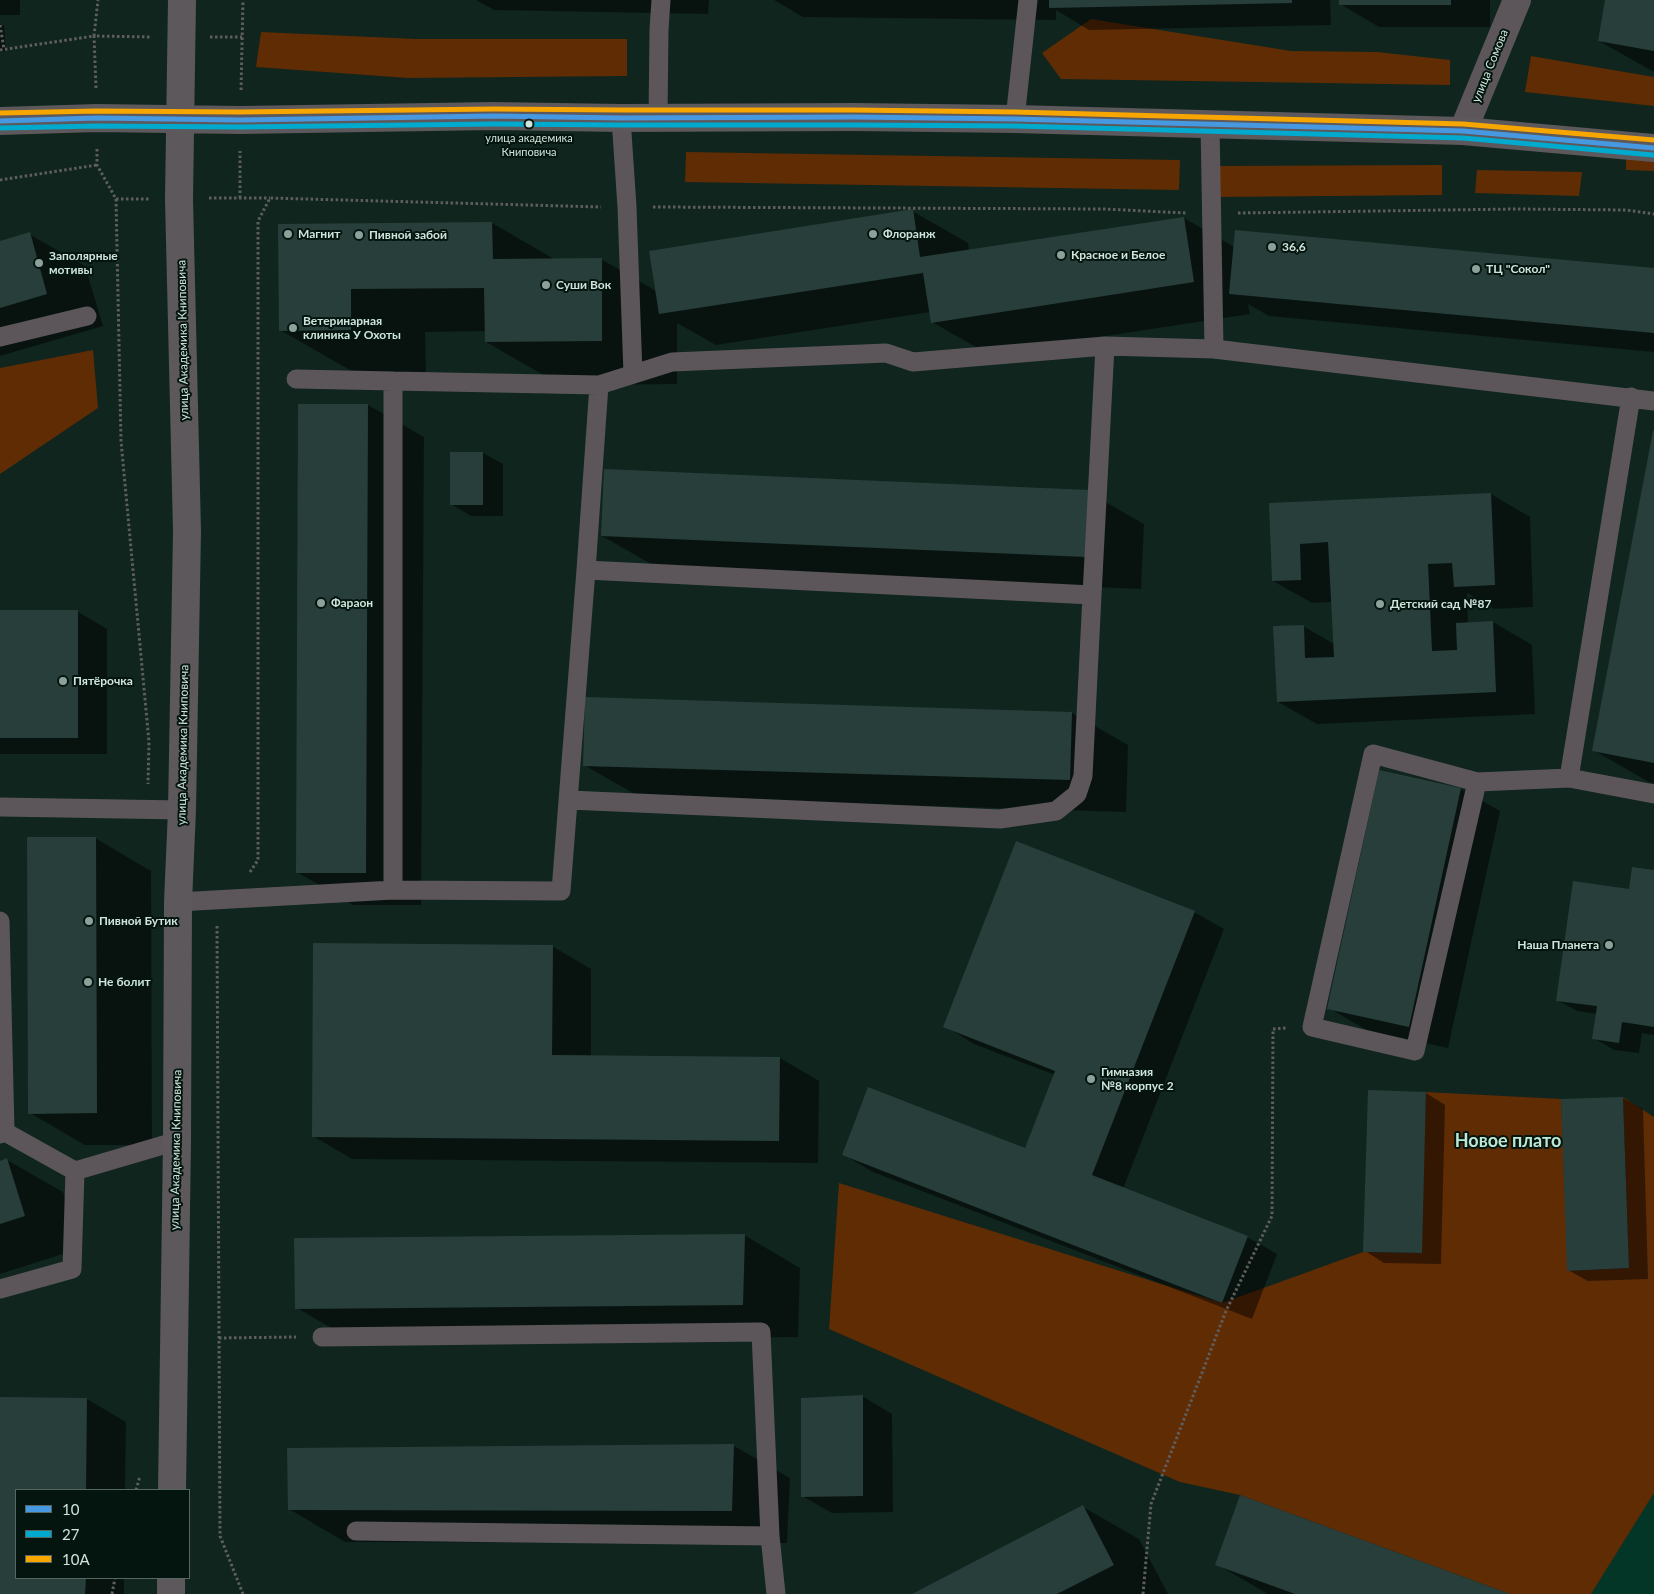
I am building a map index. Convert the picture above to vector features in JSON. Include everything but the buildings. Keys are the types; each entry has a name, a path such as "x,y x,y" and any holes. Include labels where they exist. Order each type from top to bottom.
{"main road":[{"name":"улица Академика Книповича","path":"172,1489 178,902 182,810 187,531 179,199 182,0"},
{"path":"0,121 97,118 180,120 494,116 1016,119 1462,131 1654,148"},
{"path":"171,1579 171,1594"}],"street":[{"name":"улица Сомова","path":"1462,131 1517,0"}],"lane":[{"path":"658,118 661,0"},
{"path":"1016,119 1028,0"},
{"path":"621,118 627,207 633,374"},
{"path":"1210,124 1214,349"},
{"path":"0,337 88,316"},
{"path":"569,800 1000,819 1056,812 1077,794 1083,776 1105,346"},
{"path":"296,379 599,385 672,362 886,353 913,362 1105,346 1214,349 1654,401"},
{"path":"393,381 393,890"},
{"path":"178,902 393,890 561,892 599,385"},
{"path":"1569,778 1631,397"},
{"path":"586,570 1092,595"},
{"path":"1476,782 1415,1051 1312,1027 1372,754 1476,782 1569,778 1654,794"},
{"path":"0,806 182,810"},
{"path":"0,921 3,1133 75,1172 177,1141"},
{"path":"0,1289 72,1269 75,1172"},
{"path":"322,1337 761,1332 770,1536 776,1594"},
{"path":"356,1531 770,1536"}],"path":[{"path":"0,25 2,49 94,36 98,0"},
{"path":"242,37 243,0"},
{"path":"0,180 97,165 116,199 121,441 149,742 148,810"},
{"path":"240,198 627,207 1093,209 1212,214 1626,210 1654,214"},
{"path":"243,1594 220,1536 217,919 258,860 258,221 270,198"},
{"path":"1143,1594 1151,1504 1226,1311 1272,1216 1273,1029 1312,1027"},
{"path":"219,1338 322,1337"},
{"path":"112,1594 116,1579"}],"shaded area":[{"path":"1091,19 1291,51 1377,52 1450,60 1450,85 1061,79 1042,53"},
{"path":"261,32 416,39 627,39 627,76 408,78 256,67"},
{"path":"1531,56 1654,77 1654,106 1525,92"},
{"path":"686,152 1180,160 1179,190 685,182"},
{"path":"1626,154 1654,155 1654,171 1626,170"},
{"path":"1442,165 1442,195 1217,197 1217,166"},
{"path":"1477,170 1582,172 1579,196 1475,193"},
{"path":"93,350 98,408 0,474 0,368"},
{"path":"1426,1092 1561,1099 1568,1271 1629,1268 1623,1097 1654,1117 1654,1493 1591,1594 1510,1594 1240,1495 1180,1482 829,1329 839,1183 1222,1303 1363,1252 1421,1253"},
{"path":"1654,1493 1654,1594 1591,1594"}],"transit line":[{"name":"10А","path":"0,113 494,109 1015,112 1463,124 1654,140"},
{"name":"10","path":"0,121 97,118 240,120 494,116 1015,119 1463,131 1654,148"},
{"name":"27","path":"0,128 494,124 1015,126 1463,138 1653,155"}],"place":[{"name":"улица академика Книповича","path":"529,124"},
{"name":"Магнит","path":"288,234"},
{"name":"Флоранж","path":"873,234"},
{"name":"Пивной забой","path":"359,235"},
{"name":"36,6","path":"1272,247"},
{"name":"Красное и Белое","path":"1061,255"},
{"name":"Заполярные мотивы","path":"39,263"},
{"name":"ТЦ \"Сокол\"","path":"1476,269"},
{"name":"Суши Вок","path":"546,285"},
{"name":"Ветеринарная клиника У Охоты","path":"293,328"},
{"name":"Фараон","path":"321,603"},
{"name":"Детский сад №87","path":"1380,604"},
{"name":"Пятёрочка","path":"63,681"},
{"name":"Пивной Бутик","path":"89,921"},
{"name":"Наша Планета","path":"1609,945"},
{"name":"Не болит","path":"88,982"},
{"name":"Гимназия №8 корпус 2","path":"1091,1079"}],"district":[{"name":"Новое плато","path":"1508,1141"}]}
